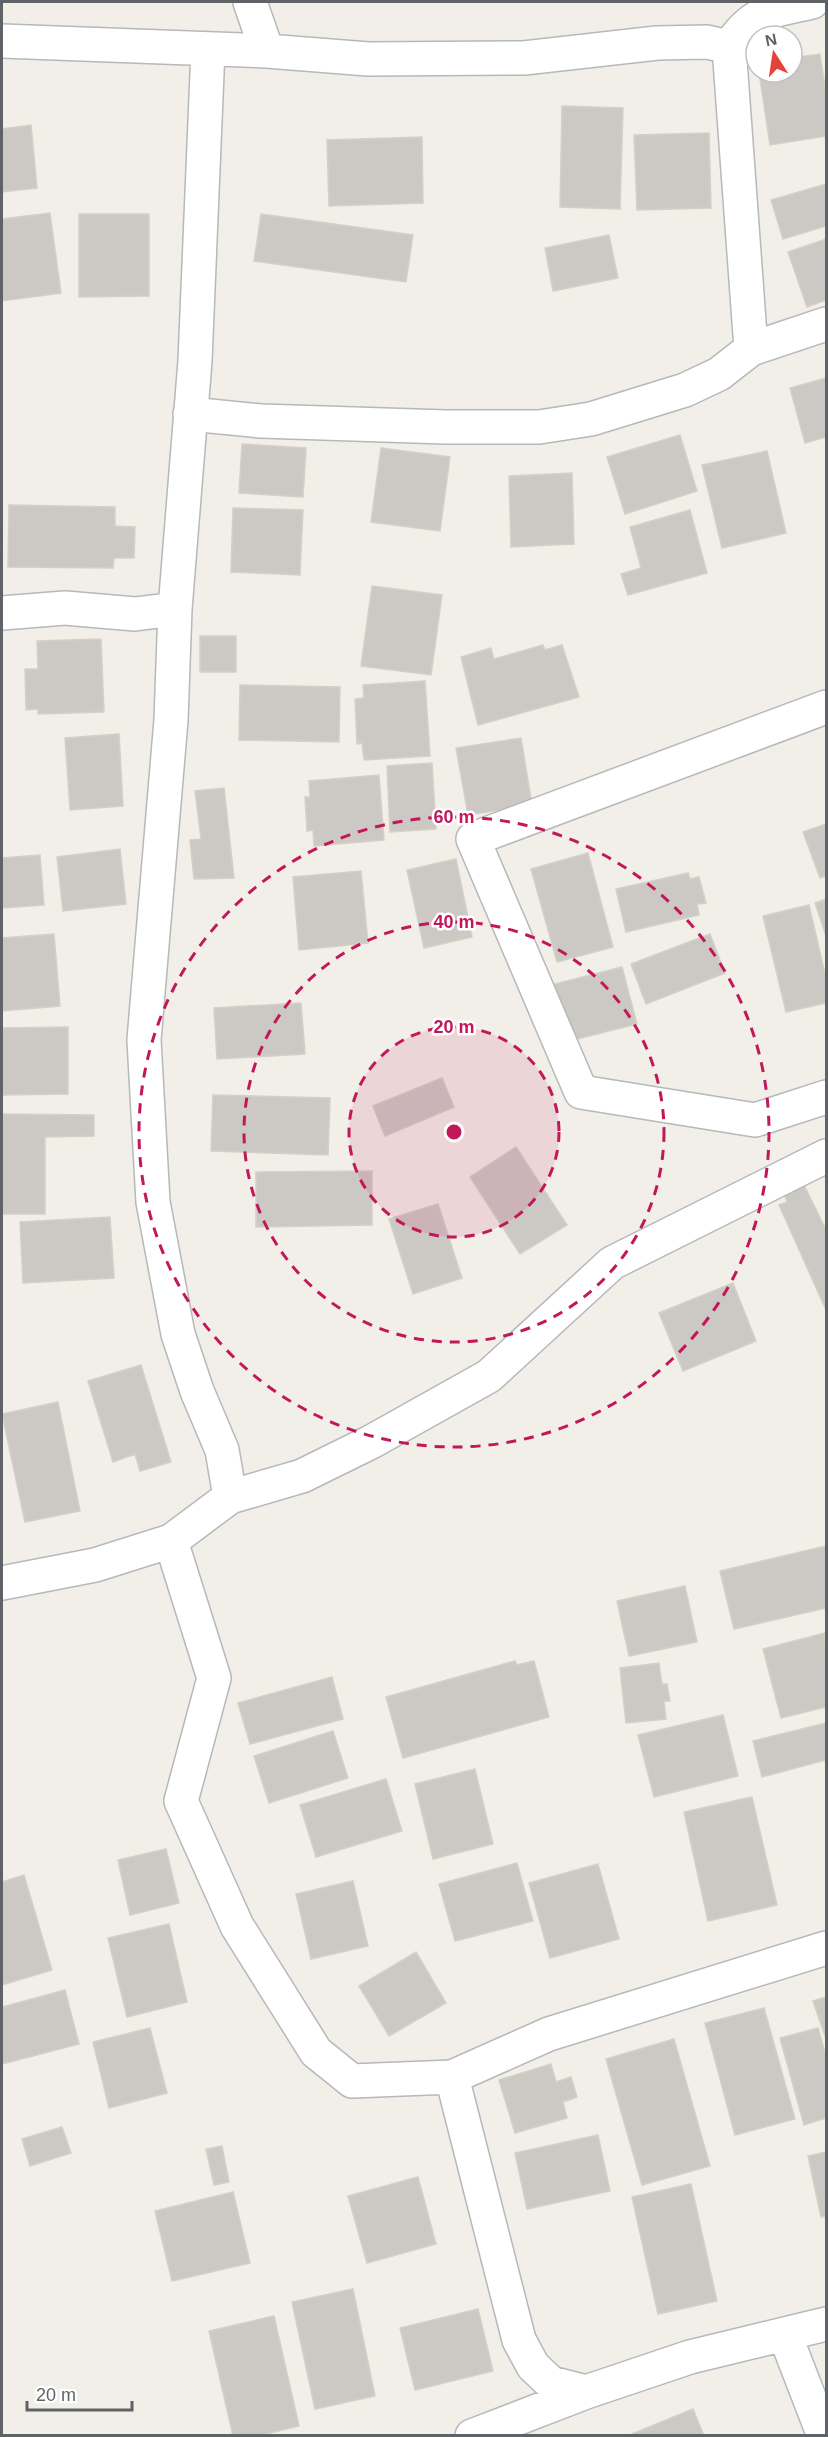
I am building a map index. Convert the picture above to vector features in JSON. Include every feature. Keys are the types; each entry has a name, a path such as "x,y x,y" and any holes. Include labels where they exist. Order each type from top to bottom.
{"street":[{"path":"250,2 267,51"},
{"path":"751,349 729,47 750,8 812,2"},
{"path":"2,41 267,51 368,58 524,57 657,43 707,42 729,47"},
{"path":"208,49 190,414 175,609 171,720 144,1040 153,1202 178,1334 197,1391 222,1450 230,1497"},
{"path":"190,414 273,421 446,427 539,427 591,418 685,390 719,374 751,349 826,324"},
{"path":"2,613 65,608 135,614 175,609"},
{"path":"826,707 473,839 581,1092 755,1120 826,1097"},
{"path":"2,1583 95,1565 171,1541 230,1497 302,1476 489,1376 612,1263 826,1156"},
{"path":"171,1541 214,1678 180,1801 237,1926 316,2052 351,2081 452,2077 549,2034 826,1948"},
{"path":"452,2077 519,2340 533,2366 551,2383 586,2392"},
{"path":"472,2436 586,2392 690,2357 826,2324"},
{"path":"785,2335 824,2436"}],"building":[{"path":"820,54 826,94 826,136 770,145 761,84 804,84 804,56"},
{"path":"562,106 623,108 620,209 560,207"},
{"path":"31,125 37,188 2,192 2,129"},
{"path":"709,133 711,208 637,210 634,135"},
{"path":"422,137 423,203 329,206 327,140"},
{"path":"826,184 826,226 783,239 771,200"},
{"path":"50,213 61,293 2,301 2,219"},
{"path":"79,214 149,214 149,296 79,297"},
{"path":"261,214 413,235 406,282 254,261"},
{"path":"609,235 618,278 553,291 545,248"},
{"path":"826,239 826,300 807,307 788,252"},
{"path":"826,378 826,437 805,443 790,388"},
{"path":"680,435 697,491 625,514 607,457"},
{"path":"242,444 306,448 303,497 239,493"},
{"path":"381,448 450,457 440,531 371,522"},
{"path":"767,451 786,533 722,548 702,465"},
{"path":"572,473 574,544 511,547 509,476"},
{"path":"9,505 115,507 115,526 135,527 134,558 114,558 113,568 8,567"},
{"path":"233,508 303,510 300,575 231,572"},
{"path":"690,510 707,573 628,595 621,574 641,568 630,527"},
{"path":"372,586 442,595 431,675 361,666"},
{"path":"200,636 236,636 236,672 200,672"},
{"path":"101,639 104,712 38,714 38,709 26,710 25,669 38,669 37,641"},
{"path":"543,645 545,650 562,645 579,697 478,725 461,657 491,648 494,659"},
{"path":"425,681 430,756 364,760 362,743 357,744 355,699 364,698 363,685"},
{"path":"240,685 340,687 339,742 239,740"},
{"path":"119,734 123,806 70,810 65,738"},
{"path":"521,738 532,805 468,815 456,748"},
{"path":"432,763 436,829 390,832 387,766"},
{"path":"379,775 384,840 314,846 313,830 307,831 305,797 310,797 309,781"},
{"path":"224,788 234,878 194,879 190,840 201,839 195,791"},
{"path":"826,824 826,876 820,878 803,832"},
{"path":"120,849 126,904 63,911 57,857"},
{"path":"588,853 613,947 557,962 531,869"},
{"path":"40,855 44,905 2,908 2,858"},
{"path":"456,859 472,937 424,948 407,870"},
{"path":"361,871 368,943 299,950 293,877"},
{"path":"688,873 690,879 699,877 706,903 697,904 699,915 626,932 616,889"},
{"path":"826,899 826,936 815,903"},
{"path":"809,905 826,978 826,1003 786,1012 763,916"},
{"path":"54,934 60,1006 2,1011 2,938"},
{"path":"710,934 725,973 646,1004 631,964"},
{"path":"622,967 637,1024 565,1042 551,985"},
{"path":"301,1003 305,1054 217,1059 214,1008"},
{"path":"68,1027 68,1094 2,1095 2,1028"},
{"path":"442,1078 454,1107 385,1136 373,1106"},
{"path":"213,1095 330,1098 328,1155 211,1151"},
{"path":"2,1114 94,1115 94,1136 45,1137 45,1214 2,1214"},
{"path":"516,1147 567,1225 520,1254 470,1177"},
{"path":"372,1171 372,1225 256,1227 256,1172"},
{"path":"804,1185 826,1230 826,1310 779,1205 787,1202 784,1194"},
{"path":"438,1204 462,1278 413,1294 389,1219"},
{"path":"110,1217 114,1278 23,1283 20,1222"},
{"path":"733,1283 756,1341 683,1371 659,1313"},
{"path":"141,1365 171,1462 140,1471 135,1454 113,1462 88,1381"},
{"path":"58,1402 80,1511 25,1522 2,1414"},
{"path":"826,1546 826,1608 734,1629 720,1571"},
{"path":"685,1586 697,1642 629,1656 617,1601"},
{"path":"825,1633 826,1707 781,1718 763,1649"},
{"path":"515,1661 517,1665 534,1661 549,1717 403,1758 386,1697"},
{"path":"659,1663 662,1684 667,1684 670,1701 664,1701 666,1719 626,1723 620,1668"},
{"path":"332,1677 343,1719 250,1744 238,1703"},
{"path":"723,1715 738,1776 654,1797 638,1735"},
{"path":"826,1723 826,1760 762,1777 753,1741"},
{"path":"333,1731 348,1778 269,1803 254,1756"},
{"path":"475,1769 493,1844 433,1859 415,1784"},
{"path":"386,1779 402,1831 316,1857 300,1805"},
{"path":"752,1797 777,1905 708,1921 684,1812"},
{"path":"166,1849 179,1903 130,1915 118,1860"},
{"path":"517,1863 533,1921 455,1941 439,1884"},
{"path":"598,1864 619,1939 550,1958 529,1883"},
{"path":"24,1875 52,1970 2,1985 2,1882"},
{"path":"353,1881 368,1946 311,1959 296,1894"},
{"path":"169,1924 187,2002 127,2017 108,1938"},
{"path":"416,1952 446,2003 389,2036 359,1986"},
{"path":"65,1990 79,2044 2,2064 2,2007"},
{"path":"826,1997 826,2039 813,2001"},
{"path":"764,2008 795,2119 735,2135 705,2023"},
{"path":"150,2028 167,2093 109,2108 93,2042"},
{"path":"818,2028 826,2056 826,2118 804,2125 780,2038"},
{"path":"674,2039 710,2166 642,2185 606,2059"},
{"path":"551,2064 556,2082 571,2077 577,2097 563,2102 567,2118 515,2133 499,2080"},
{"path":"62,2127 71,2153 30,2166 22,2139"},
{"path":"598,2135 610,2191 527,2209 515,2153"},
{"path":"222,2146 229,2182 214,2185 206,2149"},
{"path":"826,2152 826,2216 821,2217 808,2156"},
{"path":"418,2177 436,2244 367,2263 348,2196"},
{"path":"691,2184 717,2301 658,2314 632,2197"},
{"path":"233,2192 250,2263 172,2281 155,2211"},
{"path":"353,2289 375,2396 315,2409 292,2302"},
{"path":"478,2309 493,2371 415,2390 400,2328"},
{"path":"274,2316 299,2426 257,2436 233,2436 209,2331"},
{"path":"693,2409 704,2436 633,2436 632,2434"}]}
